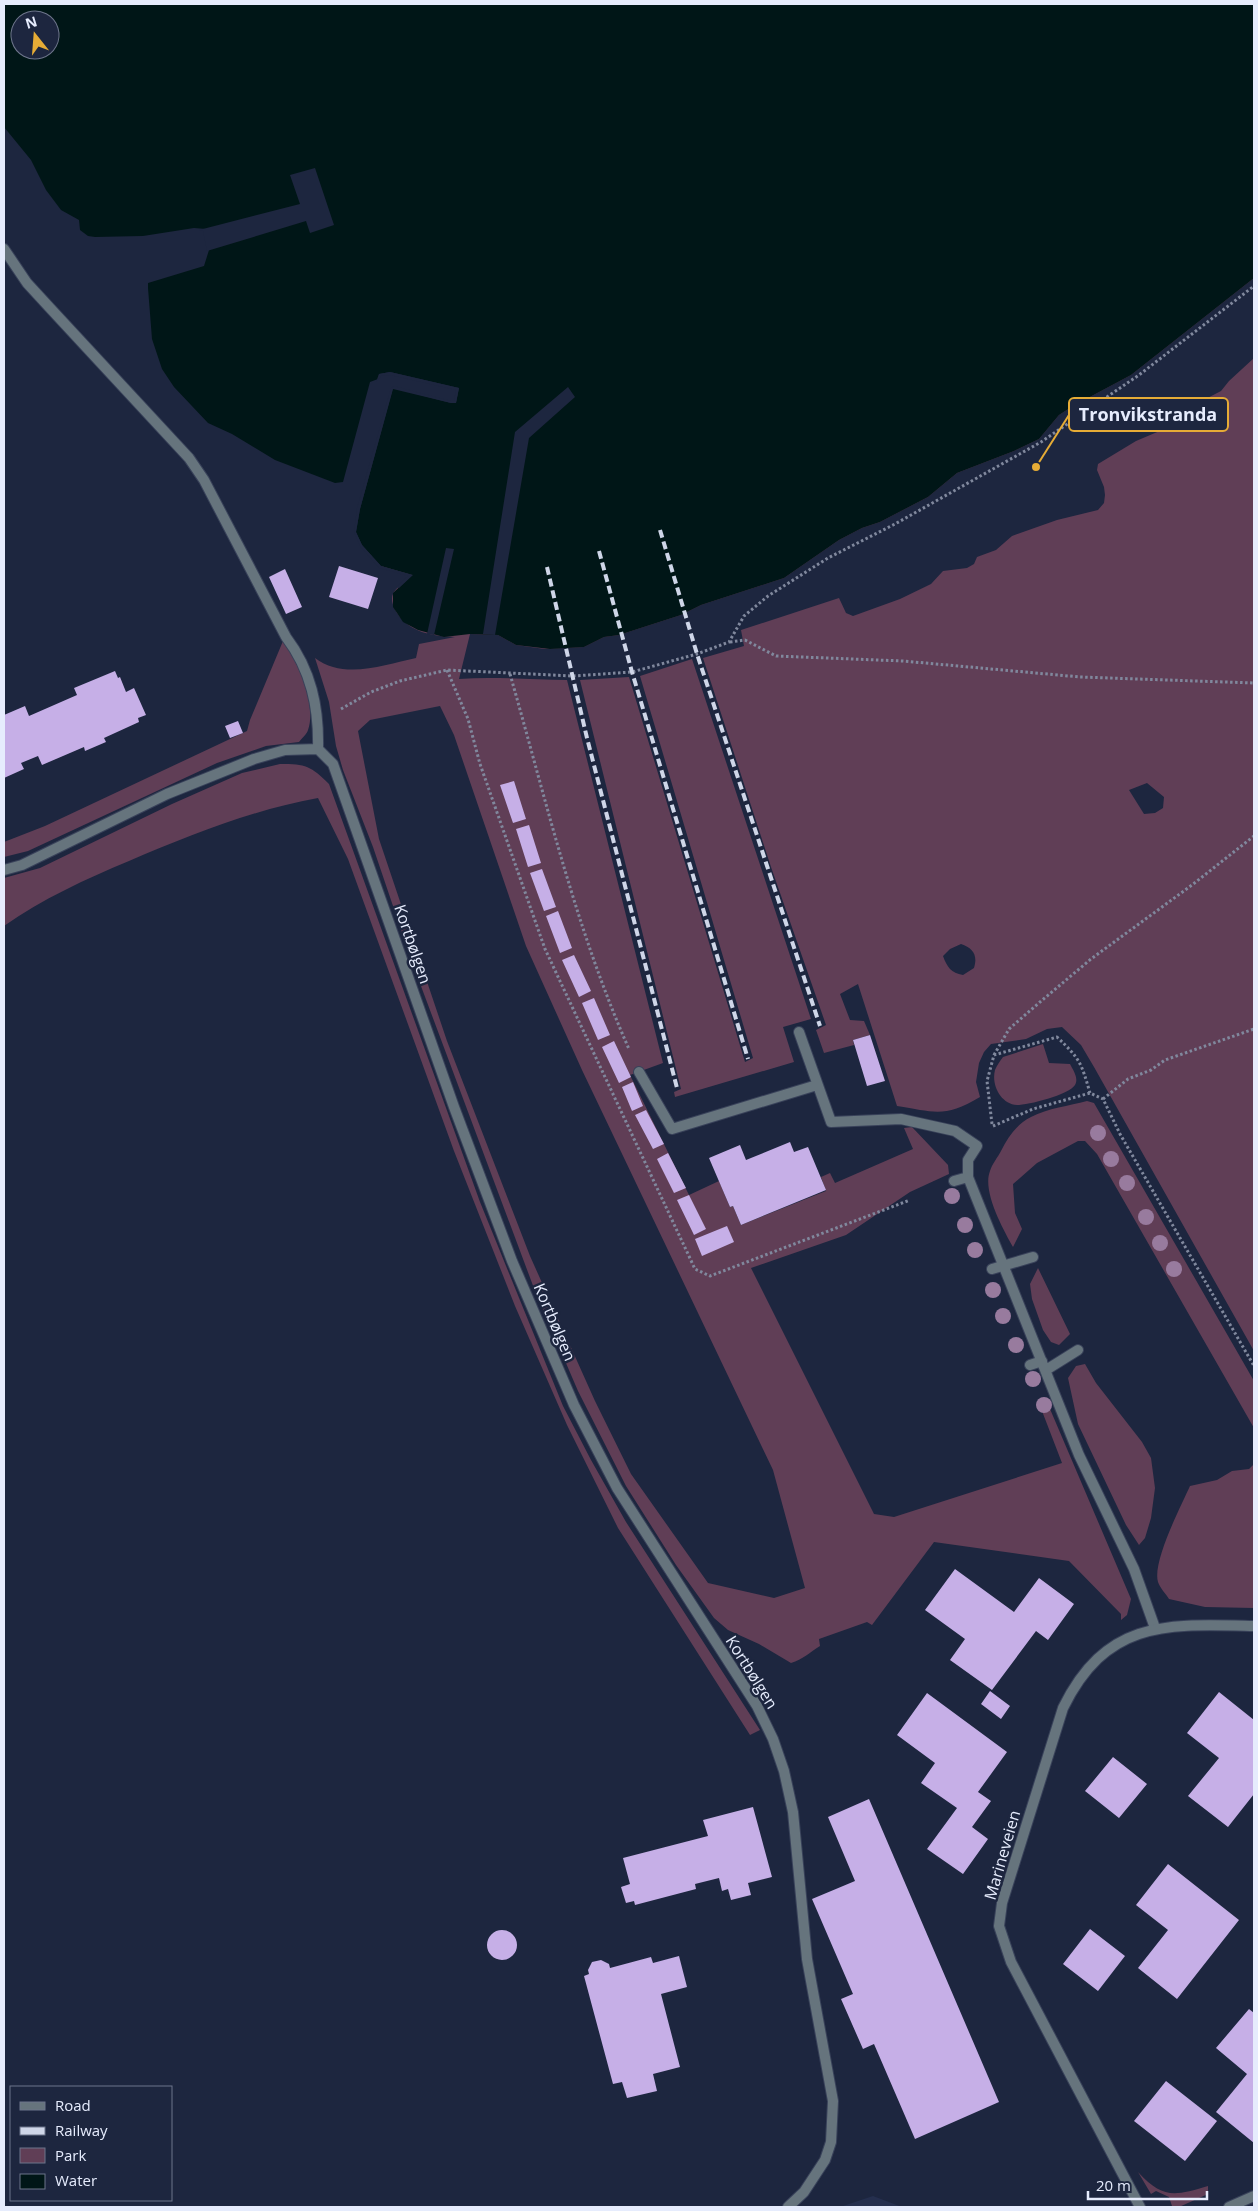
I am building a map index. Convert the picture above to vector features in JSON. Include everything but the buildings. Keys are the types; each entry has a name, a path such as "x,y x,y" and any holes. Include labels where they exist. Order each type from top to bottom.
{"street":[{"path":"4,249 27,283 174,440 204,480 286,637 307,672 316,702 318,749 285,750 254,758 167,794 22,865 4,870"},
{"name":"Kortbølgen","path":"318,749 333,764 342,786 458,1116 512,1261 574,1405 617,1488 757,1706 773,1738 784,1770 793,1812 807,1960 833,2101 831,2142 825,2160 804,2192 788,2207"},
{"path":"799,1032 830,1122 901,1119 956,1131 977,1146 968,1160 968,1177 1005,1265 1079,1455 1134,1569 1155,1628"},
{"path":"640,1072 672,1129 817,1085"},
{"path":"954,1181 968,1177"},
{"path":"992,1269 1033,1257"},
{"path":"1030,1365 1044,1366 1078,1350"},
{"name":"Marineveien","path":"1140,2207 1011,1962 999,1926 1008,1879 1062,1708 1074,1685 1102,1655 1130,1636 1155,1628 1201,1624 1254,1626"},
{"path":"1229,2207 1254,2196"}],"path":[{"path":"729,642 744,616 768,596 828,558 895,524 1041,442 1139,375 1254,286"},
{"path":"318,749 333,714 371,692 448,670 573,676 632,672 689,657 729,642 745,640 776,656 903,661 1080,677 1254,683"},
{"path":"448,670 468,719 480,764 545,949 695,1269 710,1276 910,1200"},
{"path":"510,674 603,990 640,1072"},
{"path":"992,1126 987,1081 994,1055 1009,1029 1091,959 1192,885 1254,836"},
{"path":"1103,1099 1128,1079 1151,1070 1165,1060 1254,1029"},
{"path":"994,1055 1057,1037 1076,1055 1081,1063 1090,1093"},
{"path":"977,1146 992,1126 1033,1109 1090,1093 1103,1099 1120,1134 1254,1366"}],"shaded area":[{"path":"873,2196 902,2207 840,2207"}],"green space":[{"path":"1254,278 1131,375 1059,415 1039,439 1014,451 957,473 928,497 880,522 862,528 839,540 784,578 701,605 681,615 619,635 604,637 584,647 545,649 516,645 498,635 470,634 459,679 567,680 663,1063 630,1075 689,1195 719,1181 730,1207 733,1206 741,1225 826,1191 821,1177 830,1173 835,1183 913,1149 904,1128 912,1127 948,1165 949,1174 910,1192 846,1235 751,1268 874,1514 894,1517 1062,1463 1042,1411 1050,1409 1131,1599 1127,1615 1121,1620 1121,1614 1069,1561 934,1542 872,1625 867,1622 819,1639 820,1646 803,1658 791,1663 759,1644 728,1630 714,1618 676,1565 626,1486 578,1391 535,1291 412,962 373,847 343,770 336,746 329,702 315,658 326,665 351,670 378,667 416,658 419,644 455,637 438,636 423,632 402,620 394,606 392,596 396,589 412,575 381,566","holes":["440,706 454,735 526,946 582,1070 773,1470 805,1588 774,1598 708,1583 631,1474 595,1401 530,1256 447,1041 379,839 358,731 370,720"]},
{"path":"1254,358 1254,1351 1081,1045 1062,1027 1047,1029 1026,1039 991,1044 984,1052 979,1063 976,1082 980,1097 958,1108 940,1112 897,1106 858,984 840,994 850,1020 864,1021 870,1035 853,1040 854,1045 824,1053 816,1030 826,1025 771,867 703,658 744,646 741,630 839,598 846,613 853,616 900,599 931,584 943,571 967,568 974,564 977,557 996,550 1012,536 1057,520 1098,510 1104,503 1105,495 1097,470 1098,464 1136,441 1178,421 1186,409 1221,391","holes":["1147,783 1164,797 1163,808 1155,813 1144,814 1129,790","961,944 969,948 975,956 974,968 963,975 955,973 950,969 943,956 950,949"]},
{"path":"283,641 300,671 310,708 308,730 299,742 266,746 217,763 28,851 4,857 4,842 45,826 247,731"},
{"path":"692,659 811,1019 783,1027 794,1062 675,1097 674,1092 681,1089 580,680 629,677 745,1062 753,1058 640,676"},
{"path":"280,764 308,767 329,784 480,1202 563,1406 626,1522 760,1730 750,1735 618,1528 567,1425 515,1306 454,1151 348,859 318,798 245,816 175,842 65,890 4,926 4,878 40,868 172,804 242,773"},
{"path":"1043,1044 1049,1063 1070,1064 1076,1077 1075,1085 1057,1096 1030,1103 1011,1104 998,1093 994,1082 995,1070 1003,1057"},
{"path":"1087,1101 1094,1103 1254,1381 1254,1428 1097,1154 1085,1141 1078,1141 1037,1163 1013,1184 1015,1213 1022,1229 1013,1247 1004,1230 991,1199 988,1179 992,1166 1013,1131 1026,1120 1038,1114"},
{"path":"1038,1268 1070,1334 1059,1345 1051,1342 1043,1330 1032,1299 1030,1284"},
{"path":"1085,1364 1096,1383 1142,1442 1151,1458 1155,1488 1151,1518 1145,1538 1139,1545 1126,1525 1078,1424 1068,1378 1076,1366"},
{"path":"1254,1464 1254,1608 1205,1607 1169,1599 1158,1582 1159,1561 1168,1534 1190,1486 1217,1480 1232,1471 1249,1469"},
{"path":"1138,2172 1162,2191 1178,2193 1208,2186 1208,2194 1179,2207 1172,2206 1169,2197 1156,2191 1151,2194"}],"water":[{"path":"4,4 1254,4 1254,278 1131,375 1059,415 1039,439 1014,451 957,473 928,497 880,522 862,528 839,540 784,578 701,605 681,615 619,635 604,637 584,647 550,649 516,645 498,635 470,634 444,637 418,630 403,622 393,607 393,593 412,575 381,566 362,545 356,532 360,509 393,388 456,403 459,388 390,372 379,374 378,379 370,382 343,482 335,483 275,460 232,434 208,423 174,387 162,369 152,339 148,283 204,266 209,250 206,229 194,228 143,236 88,236 80,230 79,220 61,210 46,190 31,160 4,127"}],"pier":[{"path":"315,168 334,225 310,233 306,221 207,251 203,231 199,230 300,204 290,175"},
{"path":"390,372 459,388 456,403 393,389 360,509 356,532 362,545 381,566 413,575 399,588 396,587 408,576 379,568 360,546 354,532 357,508 391,388 394,386 451,401 454,401 456,390 390,375 381,376 376,382 379,374"},
{"path":"568,387 575,397 529,438 495,635 483,634 515,432"},
{"path":"446,548 454,549 434,635 427,634"}],"railway":[{"path":"660,530 697,654 820,1026"},
{"path":"599,551 632,672 748,1059"},
{"path":"547,567 587,738 677,1088"}],"place":[{"name":"Tronvikstranda","path":"1036,467"}]}
